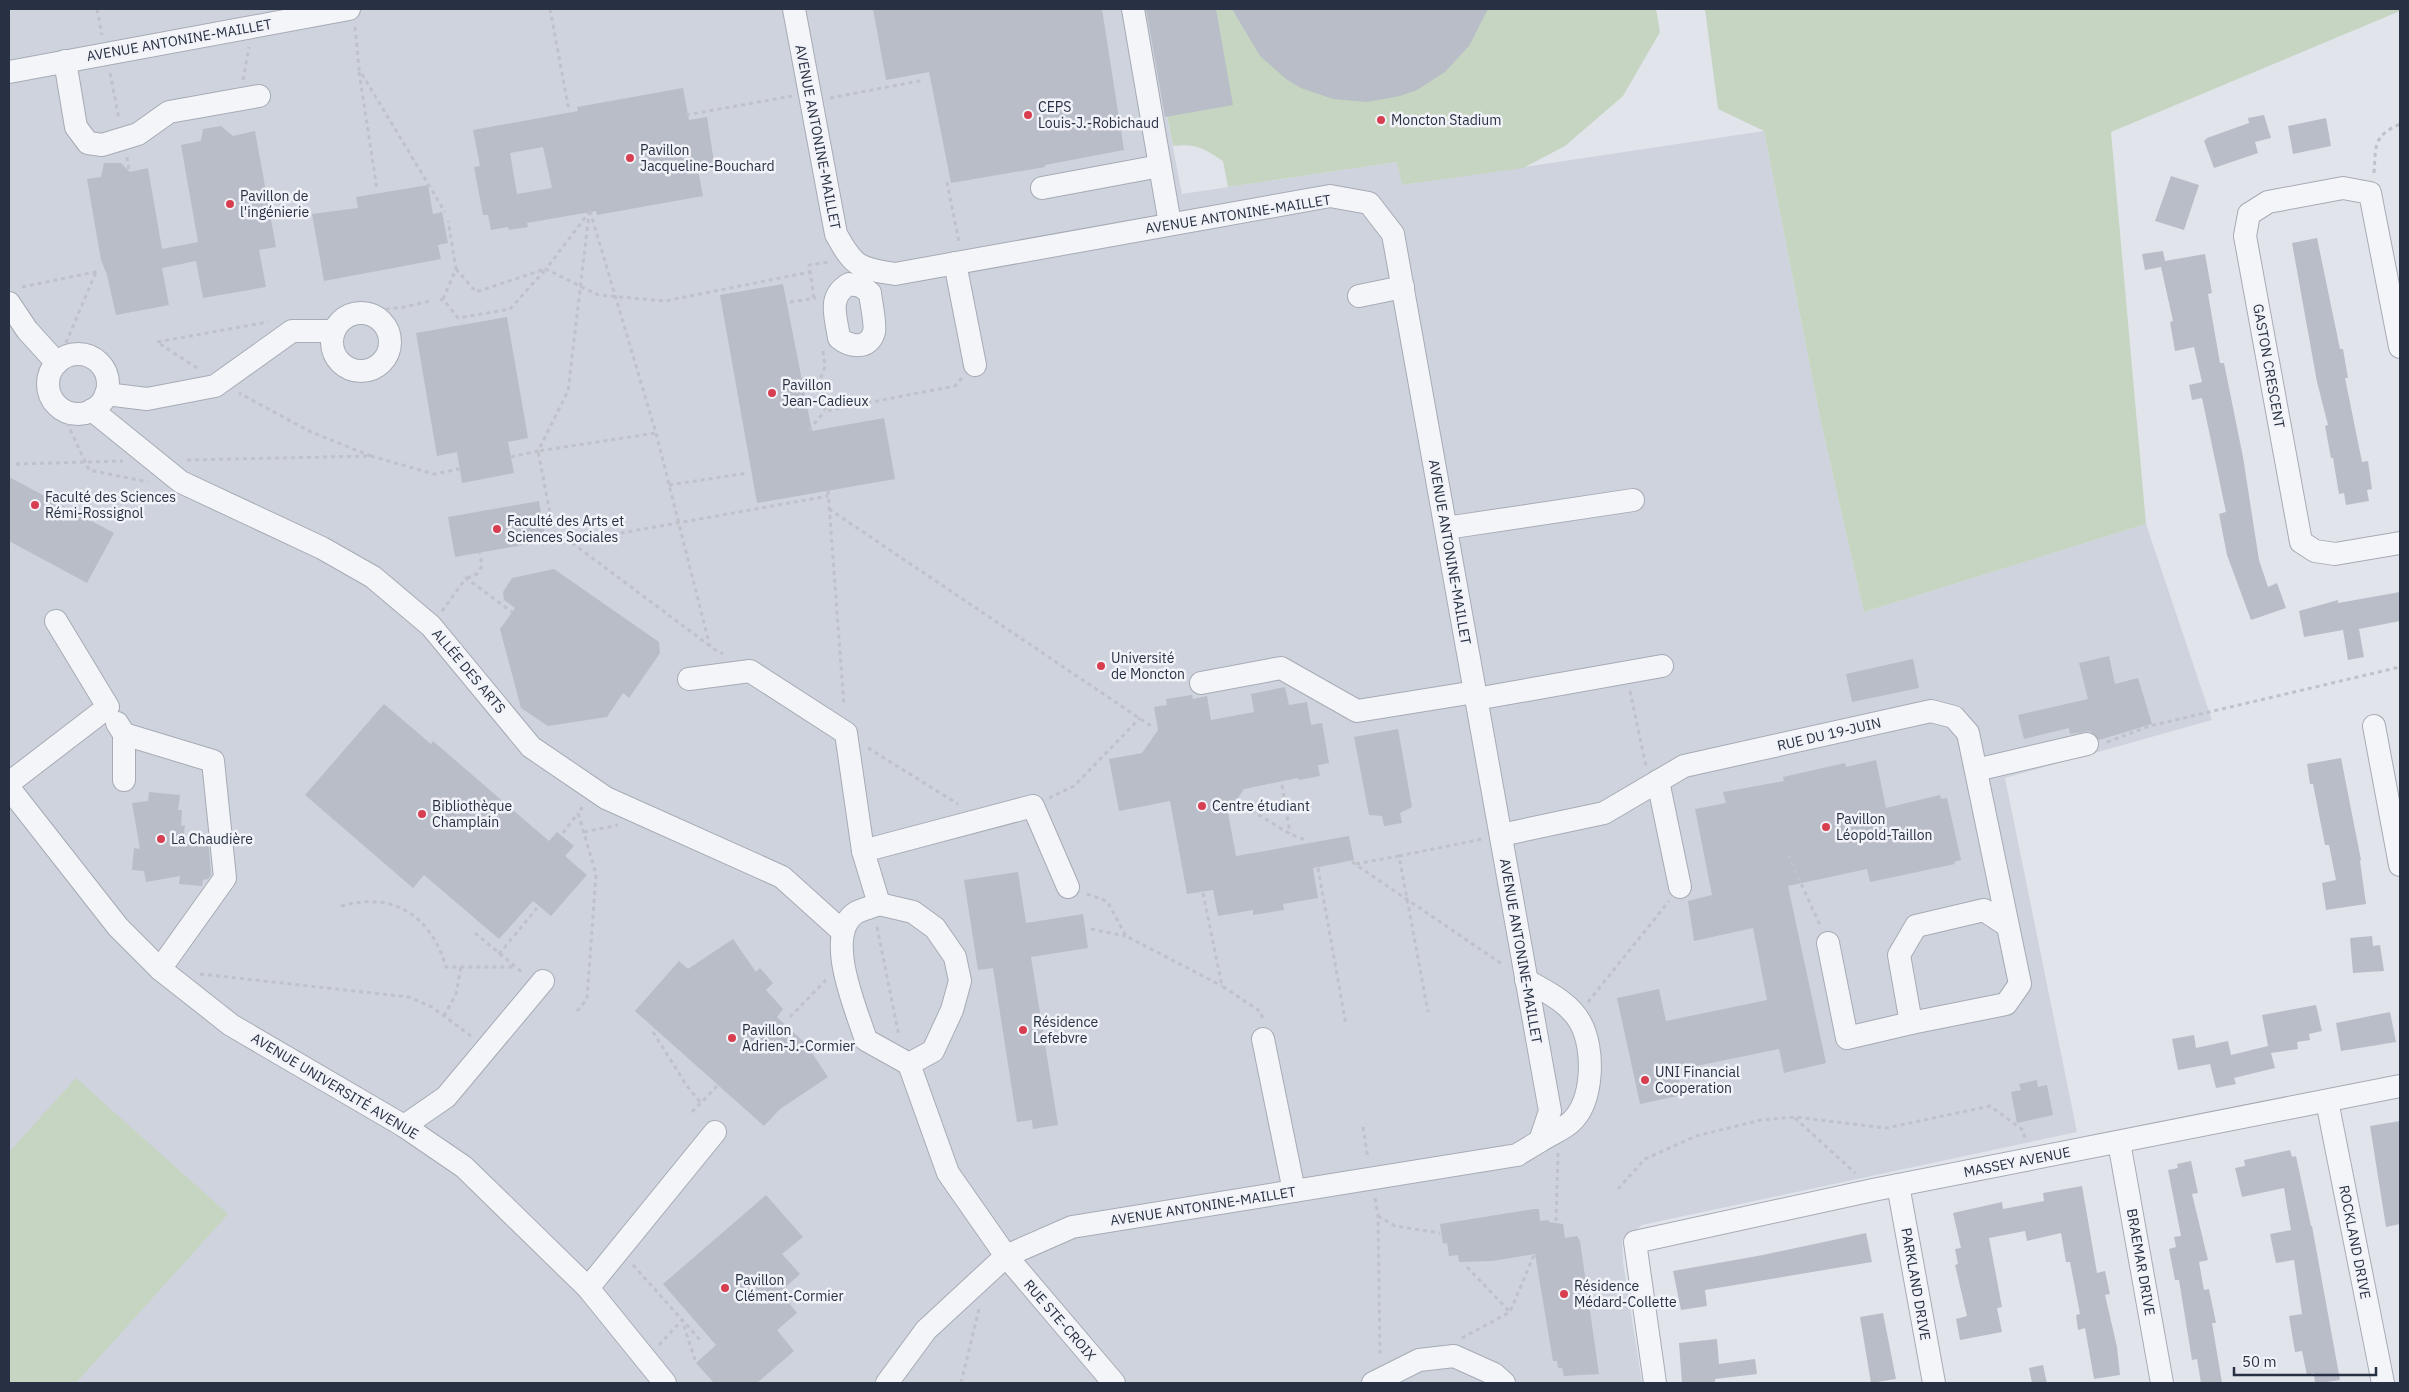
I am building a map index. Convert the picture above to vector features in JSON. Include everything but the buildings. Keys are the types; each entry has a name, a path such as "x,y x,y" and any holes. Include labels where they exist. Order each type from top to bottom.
{"street":[{"name":"AVENUE ANTONINE-MAILLET","path":"794,9 836,234 863,278 959,263 1330,196 1369,203 1393,234 1550,1111 1550,1135 1517,1155 1072,1227 1006,1256 926,1330 888,1383"},
{"path":"1133,9 1170,224"},
{"name":"AVENUE ANTONINE-MAILLET","path":"9,72 106,54 260,20 351,13"},
{"path":"65,61 76,127 88,143 102,145 138,134 169,112 249,98"},
{"path":"1042,188 1160,166"},
{"name":"GASTON CRESCENT","path":"2370,193 2343,188 2268,202 2249,214 2246,236 2301,542 2315,551 2334,554 2400,543"},
{"path":"2370,193 2400,347"},
{"path":"959,263 974,365"},
{"path":"1358,296 1403,287"},
{"path":"14,295 27,330 56,363"},
{"path":"99,402 106,374 94,359 85,355 74,354 56,363 48,381 53,400 60,408 76,414 99,402 148,399 215,386 292,331 343,320"},
{"name":"ALLÉE DES ARTS","path":"99,402 154,461 181,482 322,548 373,577 431,626 531,747 606,798 782,877 842,932"},
{"path":"1446,528 1633,500"},
{"path":"56,621 124,734 124,780"},
{"path":"1201,683 1281,668 1357,711 1476,696 1662,666"},
{"path":"690,679 750,672 846,734 864,850 876,906"},
{"path":"9,783 108,707"},
{"name":"RUE DU 19-JUIN","path":"1501,835 1604,813 1684,766 1931,711 1954,717 1968,733 2020,984 2006,1004 1847,1038 1828,943"},
{"path":"2374,726 2400,865"},
{"path":"124,734 213,761 225,878 160,969"},
{"path":"1976,770 2087,744"},
{"path":"1655,783 1680,887"},
{"name":"AVENUE UNIVERSITÉ AVENUE","path":"9,788 118,927 160,969 231,1025 404,1126 464,1166 588,1288 665,1383"},
{"path":"864,850 1033,806 1068,887"},
{"path":"876,906 913,912 936,928 955,957 960,981 952,1010 933,1051 907,1063 866,1040 842,963 842,932 856,913 876,906"},
{"path":"1911,1023 1899,955 1916,926 1984,910 2008,926"},
{"path":"1526,980 1559,998 1580,1022 1591,1057 1588,1094 1571,1122 1550,1135"},
{"path":"404,1126 446,1097 541,984"},
{"path":"1264,1034 1294,1191"},
{"name":"RUE STE-CROIX","path":"907,1063 948,1173 1006,1256 1114,1383"},
{"name":"MASSEY AVENUE","path":"1655,1383 1635,1242 1873,1190 2400,1086"},
{"name":"ROCKLAND DRIVE","path":"2327,1101 2383,1383"},
{"path":"588,1288 715,1132"},
{"name":"BRAEMAR DRIVE","path":"2119,1142 2162,1383"},
{"name":"PARKLAND DRIVE","path":"1898,1185 1934,1383"},
{"path":"1377,1381 1419,1360 1454,1356 1494,1374 1504,1383"}],"path":[{"path":"97,9 129,171"},
{"path":"550,9 569,111"},
{"path":"351,13 376,189"},
{"path":"249,98 260,20"},
{"path":"359,69 446,212"},
{"path":"2370,193 2376,145 2384,131 2400,124"},
{"path":"948,182 959,263"},
{"path":"456,269 442,299 458,318 510,308 546,269 590,211"},
{"path":"590,211 568,391 538,451 556,544 828,494 846,734 982,820"},
{"path":"590,211 656,433 710,647"},
{"path":"448,221 456,269 476,292 546,269 598,295 665,301 810,272"},
{"path":"14,295 98,272 56,363"},
{"path":"343,320 430,301"},
{"path":"274,321 157,342 220,383 311,432 371,456 434,474 460,469"},
{"path":"60,408 90,470"},
{"path":"809,430 825,410"},
{"path":"511,458 538,451 656,433"},
{"path":"16,464 371,456"},
{"path":"669,485 748,472"},
{"path":"829,509 1151,726"},
{"path":"570,542 710,647 750,672"},
{"path":"431,626 466,578 477,574 482,566 480,553"},
{"path":"466,578 512,612"},
{"path":"2087,744 2096,746 2150,726 2400,667"},
{"path":"1626,672 1655,783"},
{"path":"1033,806 1074,786 1140,718"},
{"path":"1282,785 1290,834"},
{"path":"563,833 595,791"},
{"path":"1238,802 1290,834 1306,840"},
{"path":"577,1011 587,999 596,874 578,813"},
{"path":"1501,835 1399,856 1353,863 1526,980"},
{"path":"1788,855 1828,943"},
{"path":"1399,856 1428,1012"},
{"path":"1318,868 1346,1025"},
{"path":"1068,887 1107,901 1126,936"},
{"path":"1576,1018 1680,887"},
{"path":"1203,892 1222,986"},
{"path":"341,906 357,902 376,902 393,904 409,912 434,937 446,967 515,966"},
{"path":"876,906 907,1063"},
{"path":"500,954 537,908"},
{"path":"1091,929 1126,936 1222,986 1261,1012 1264,1034"},
{"path":"475,933 515,966 541,984"},
{"path":"790,1017 842,963"},
{"path":"444,1016 456,994 461,967"},
{"path":"198,974 409,997 432,1007 488,1048"},
{"path":"654,1032 687,1086 701,1102"},
{"path":"692,1112 719,1084"},
{"path":"1618,1189 1645,1159 1696,1136 1762,1120 1795,1117 1886,1128 1990,1106 2023,1130 2030,1159"},
{"path":"1795,1117 1873,1190"},
{"path":"1363,1127 1378,1215 1377,1381"},
{"path":"1550,1135 1556,1221"},
{"path":"1378,1215 1395,1226 1440,1232"},
{"path":"620,1250 701,1341"},
{"path":"1461,1338 1510,1312 1534,1255"},
{"path":"1467,1267 1510,1312"},
{"path":"961,1383 980,1307"},
{"path":"645,1359 682,1320"},
{"path":"682,1320 696,1363"}],"shaded area":[{"name":"Université de Moncton","path":"9,9 1146,9 1182,194 1397,162 1403,185 1764,131 1821,422 1864,612 2146,524 2212,720 2005,778 2077,1132 1642,1225 1622,1241 1623,1262 1642,1383 9,1383"}],"green space":[{"name":"Moncton Stadium","path":"1146,9 1656,9 1660,32 1623,96 1565,146 1523,168 1402,185 1397,162 1228,187 1223,161 1193,146 1173,146"},
{"path":"1705,9 2400,9 2400,11 2111,132 2146,524 1864,612 1821,422 1764,131 1718,109"},
{"path":"76,1078 228,1214 76,1383 9,1383 9,1152"}],"place":[{"name":"CEPS Louis-J.-Robichaud","path":"1028,115"},
{"name":"Moncton Stadium","path":"1381,120"},
{"name":"Pavillon Jacqueline-Bouchard","path":"630,158"},
{"name":"Pavillon de l'ingénierie","path":"230,204"},
{"name":"Pavillon Jean-Cadieux","path":"772,393"},
{"name":"Faculté des Sciences Rémi-Rossignol","path":"35,505"},
{"name":"Faculté des Arts et Sciences Sociales","path":"497,529"},
{"name":"Université de Moncton","path":"1101,666"},
{"name":"Centre étudiant","path":"1202,806"},
{"name":"Bibliothèque Champlain","path":"422,814"},
{"name":"Pavillon Léopold-Taillon","path":"1826,827"},
{"name":"La Chaudière","path":"161,839"},
{"name":"Résidence Lefebvre","path":"1023,1030"},
{"name":"Pavillon Adrien-J.-Cormier","path":"732,1038"},
{"name":"UNI Financial Cooperation","path":"1645,1080"},
{"name":"Pavillon Clément-Cormier","path":"725,1288"},
{"name":"Résidence Médard-Collette","path":"1564,1294"}]}
